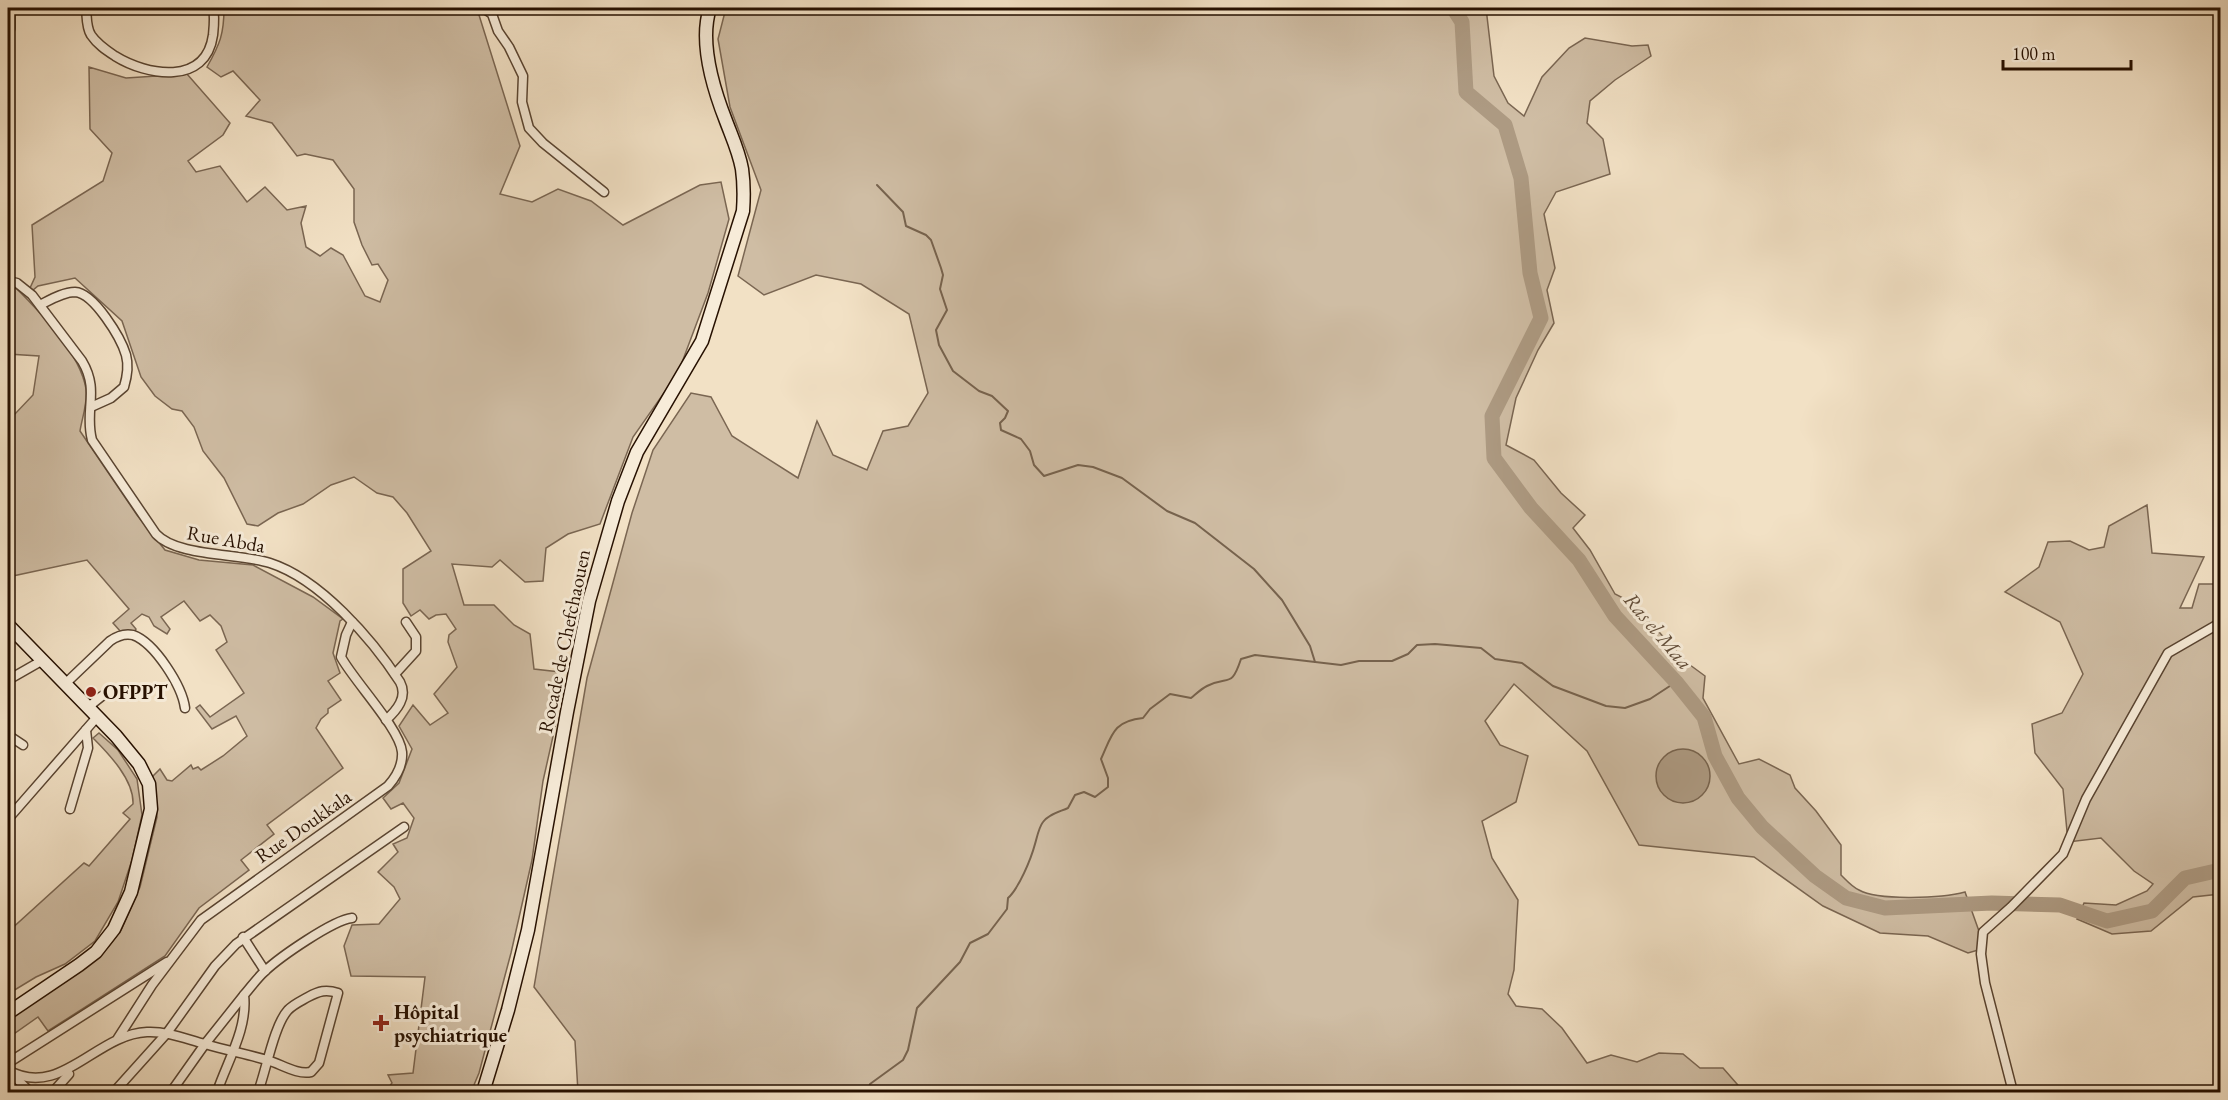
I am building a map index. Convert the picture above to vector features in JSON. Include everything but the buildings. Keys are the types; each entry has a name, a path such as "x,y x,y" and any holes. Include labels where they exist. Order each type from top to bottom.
{"main road":[{"name":"Rocade de Chefchaouen","path":"483,1092 508,1010 528,930 589,601 618,501 637,452 702,341 743,211 742,168 716,92 710,62 706,36 710,8"},
{"path":"8,9 8,28"},
{"path":"8,625 139,764 149,784 151,816 131,892 119,921 96,952 66,975 8,1013"}],"street":[{"path":"86,8 90,33 97,43 128,63 153,72 167,73 190,68 204,58 212,42 215,18 213,8"},
{"path":"483,8 492,14 498,31 509,47 523,76 522,102 529,128 543,143 604,192"},
{"name":"Rue Abda","path":"8,281 26,288 87,370 92,386 90,433 96,448 153,531 164,542 183,549 252,558 280,566 321,591 352,622 403,687 400,704 386,720"},
{"path":"40,305 69,293 77,292 85,295 97,307 119,339 127,363 124,387 111,398 91,406"},
{"name":"Rue Doukkala","path":"118,1038 134,1010 195,926 209,913 388,786 399,769 402,752 398,740 341,657 346,634 352,622"},
{"path":"395,674 416,651 416,637 406,622"},
{"path":"2013,1092 1985,983 1981,954 1985,929 2011,907 2063,854 2086,799 2168,653 2220,622"},
{"path":"65,684 110,641 121,635 129,634 144,642 162,663 180,688 185,708"},
{"path":"8,680 43,660"},
{"path":"88,708 111,690 122,689 140,694"},
{"path":"8,819 97,717"},
{"path":"69,809 88,748 86,730"},
{"path":"8,735 24,745"},
{"path":"114,1092 167,1033 222,957 243,938 404,827"},
{"path":"171,1092 205,1044 265,971 310,939 341,921 352,918"},
{"path":"243,938 265,971"},
{"path":"8,1063 169,961"},
{"path":"9,1071 28,1082 54,1079 72,1071 118,1038 136,1033 167,1033 269,1060 307,1073 317,1067 338,993 327,989 315,993 287,1011 278,1030 269,1060 258,1092"},
{"path":"217,1092 244,1013 244,995"},
{"path":"9,1071 30,1092"},
{"path":"53,1092 72,1071"}],"shaded area":[{"path":"224,8 468,8 479,15 520,146 500,194 532,202 558,189 591,201 623,225 700,185 721,182 729,219 708,293 678,373 633,437 600,524 568,534 546,548 543,581 525,582 500,560 492,567 452,564 464,605 494,605 514,625 530,634 534,669 560,672 556,723 543,781 532,860 511,953 479,1073 471,1092 385,1092 392,1083 388,1075 413,1073 425,977 351,976 344,946 352,925 379,924 400,899 394,887 378,872 398,852 393,844 407,838 414,818 403,803 391,809 383,798 399,783 412,749 399,726 413,705 430,725 448,713 434,694 457,667 448,642 449,635 456,629 446,614 436,615 429,619 420,610 411,616 403,603 403,569 431,551 407,513 393,497 377,493 354,477 331,485 303,504 278,513 258,526 247,524 224,478 203,451 194,427 182,411 172,409 155,396 141,377 122,321 75,278 38,286 33,290 30,288 35,277 32,225 103,181 112,153 90,129 89,67 126,78 187,74 230,123 223,135 188,161 196,172 220,166 247,202 265,187 287,210 306,206 301,223 306,247 320,256 331,248 343,255 365,296 380,302 388,280 378,264 372,265 362,245 354,222 354,189 333,160 305,154 297,156 272,123 246,116 260,100 233,71 221,77 207,67 220,39"},
{"path":"726,8 1486,8 1494,76 1508,103 1524,116 1542,77 1569,48 1585,38 1632,46 1648,45 1651,56 1615,80 1590,101 1587,123 1603,139 1610,174 1556,192 1544,214 1555,268 1547,290 1554,323 1538,350 1516,398 1506,445 1534,460 1561,493 1585,515 1573,528 1590,550 1615,594 1633,603 1686,662 1705,676 1703,698 1739,764 1759,759 1790,775 1795,788 1816,811 1841,845 1841,875 1856,889 1880,896 1927,897 1965,892 1985,948 1968,953 1928,936 1880,933 1823,906 1754,857 1639,845 1587,751 1514,684 1485,721 1500,745 1528,756 1516,802 1482,821 1492,858 1518,900 1514,970 1508,994 1516,1006 1542,1009 1562,1028 1587,1063 1611,1055 1637,1062 1659,1053 1683,1054 1700,1068 1723,1068 1744,1092 578,1092 575,1041 534,987 587,678 632,513 653,450 691,393 711,397 732,436 798,478 817,421 833,455 867,470 883,431 908,426 928,393 909,314 861,284 816,275 764,295 738,276 761,190 730,107 718,39"},
{"path":"8,287 15,287 36,308 58,334 76,361 86,389 86,405 80,431 137,515 165,550 199,560 253,565 313,597 343,619 340,621 333,653 340,673 328,681 341,700 328,709 328,713 316,728 343,768 267,825 274,834 241,860 249,870 199,908 165,956 48,1031 38,1017 8,1038 8,1017 91,960 109,946 121,930 140,887 157,817 153,776 160,769 167,780 172,781 191,765 193,769 198,767 201,770 223,756 247,736 236,716 212,729 196,708 200,705 210,717 244,693 216,650 227,642 221,626 210,615 200,621 184,601 161,617 170,629 167,634 154,626 149,617 142,614 131,623 135,631 121,632 113,623 129,609 87,560 8,577 8,412 15,414 33,395 39,356 8,354"},
{"path":"2147,505 2152,553 2204,557 2180,608 2192,608 2199,584 2220,584 2220,894 2193,897 2151,931 2112,934 2077,919 2084,903 2116,905 2147,891 2153,884 2134,871 2101,838 2068,842 2063,789 2035,753 2032,724 2062,713 2083,674 2060,622 2005,592 2039,567 2048,542 2070,541 2089,550 2104,547 2109,526"},
{"path":"99,733 118,750 137,779 142,815 132,860 118,902 95,941 65,964 36,977 13,991 8,991 8,929 9,931 84,863 89,866 130,819 123,813 133,804 129,786 119,768 93,738"},
{"path":"1678,749 1688,749 1698,753 1706,761 1710,776 1706,791 1698,799 1688,803 1678,803 1668,799 1660,791 1656,781 1656,771 1660,761 1668,753"}],"waterway":[{"name":"Ras el Maa","path":"1453,8 1462,22 1466,92 1505,125 1521,178 1530,273 1541,318 1492,416 1494,458 1531,508 1579,560 1615,616 1676,682 1704,717 1715,756 1738,798 1762,827 1815,876 1846,898 1885,908 1992,903 2060,905 2107,921 2152,911 2185,878 2220,870"},
{"path":"877,185 903,212 906,226 926,235 931,240 943,275 940,289 947,310 936,330 939,345 953,371 979,391 992,396 1008,411 1000,423 1001,430 1021,439 1030,451 1034,465 1044,476 1078,465 1093,467 1122,478 1167,511 1195,523 1254,569 1282,600 1310,646 1315,662"},
{"path":"867,1092 870,1084 903,1060 908,1050 917,1008 960,962 970,943 988,934 1007,909 1008,898 1024,873 1039,829 1045,819 1068,808 1075,795 1084,792 1095,797 1108,787 1108,778 1101,759 1111,736 1125,722 1143,718 1150,709 1170,694 1191,698 1207,686 1232,678 1241,659 1255,655 1341,665 1359,661 1392,661 1408,654 1417,645 1435,644 1481,648 1495,659 1522,663 1553,686 1606,706 1625,708 1650,699 1676,682"}],"place":[{"name":"OFPPT","path":"91,692"},
{"name":"Hôpital psychiatrique","path":"381,1023"}]}
